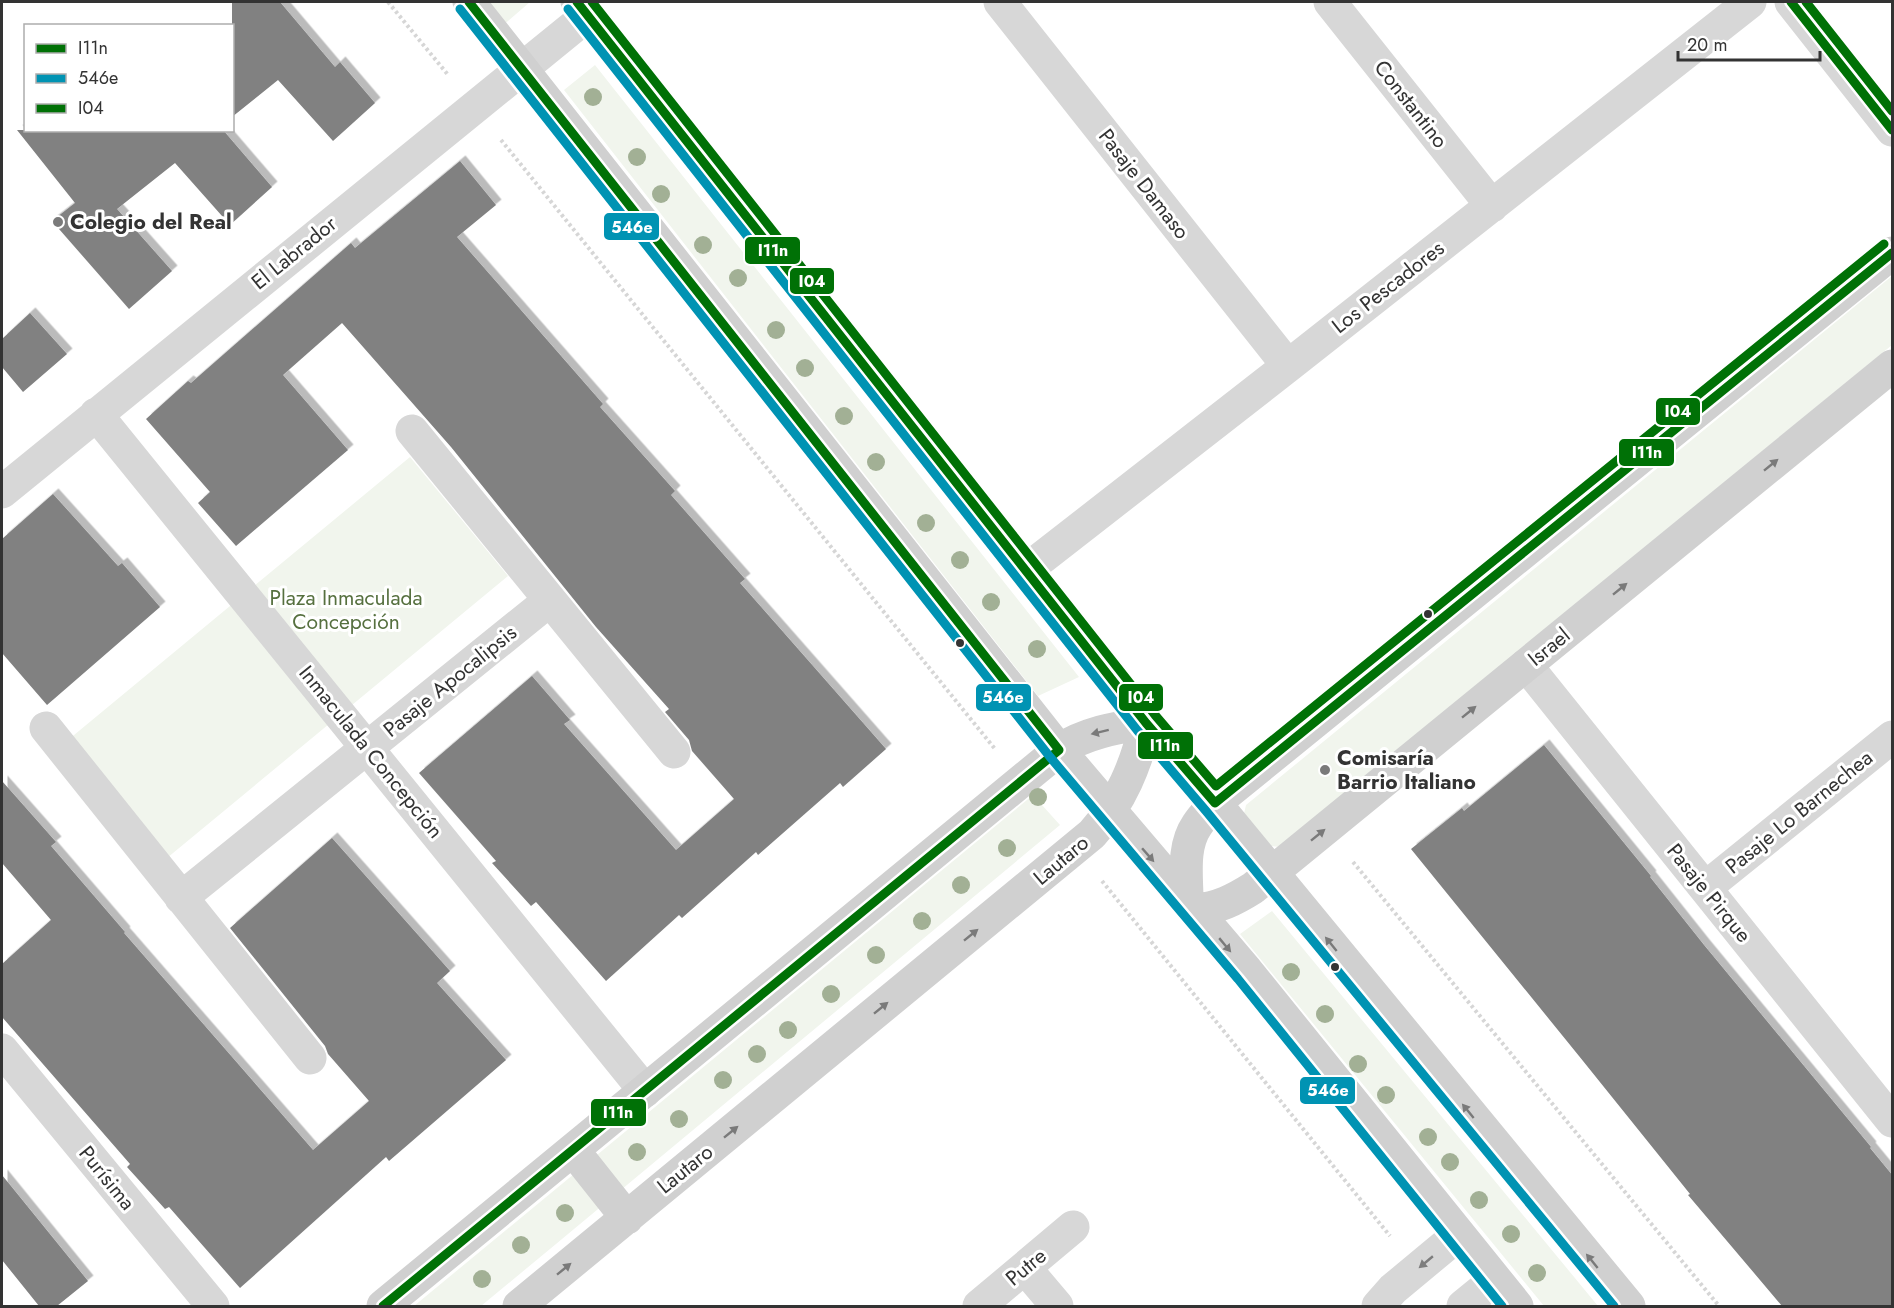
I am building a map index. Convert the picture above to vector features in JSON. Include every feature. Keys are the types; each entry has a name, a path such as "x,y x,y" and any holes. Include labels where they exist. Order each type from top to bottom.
{"street":[{"path":"469,2 1059,750 1248,971 1517,1306"},
{"name":"Pasaje Damaso","path":"1000,2 1288,366"},
{"name":"Constantino","path":"1330,2 1492,206"},
{"name":"Los Pescadores","path":"1025,571 1750,2"},
{"path":"1791,2 1893,130"},
{"name":"El Labrador","path":"2,492 522,68 582,8"},
{"path":"582,8 1146,723 1215,803 1629,1306"},
{"path":"1191,905 1186,854 1190,837 1215,803 1893,253"},
{"name":"Israel","path":"1191,905 1211,909 1233,901 1253,888 1893,366"},
{"name":"Inmaculada Concepción","path":"96,414 645,1091"},
{"path":"412,431 674,752"},
{"name":"Pasaje Apocalipsis","path":"182,898 550,600"},
{"name":"Pasaje Pirque","path":"1526,665 1893,1121"},
{"path":"383,1306 1059,750 1075,740 1092,734 1146,723"},
{"name":"Lautaro","path":"519,1306 1076,848 1103,823 1130,776 1138,757 1146,723"},
{"path":"46,728 309,1058"},
{"name":"Pasaje Lo Barnechea","path":"1705,888 1893,737"},
{"name":"Purísima","path":"2,1050 213,1306"},
{"path":"573,1150 627,1218"},
{"name":"Putre","path":"979,1306 1073,1227"},
{"path":"1378,1306 1393,1289 1458,1235"},
{"path":"1025,1268 1057,1306"},
{"path":"1463,1306 1495,1280"}],"path":[{"path":"388,2 1021,781"},
{"path":"1326,828 1719,1306"},
{"path":"1076,848 1417,1269"}],"green space":[{"path":"481,2 530,2 501,27"},
{"path":"595,65 1079,677 1038,696 564,90"},
{"path":"1892,276 1892,345 1279,847 1264,845 1243,818 1246,805"},
{"name":"Plaza Inmaculada Concepción","path":"410,457 508,576 167,858 68,740"},
{"path":"1033,795 1060,825 481,1306 414,1306"},
{"path":"1272,911 1598,1306 1544,1306 1240,934"}],"building":[{"path":"232,2 280,2 335,67 340,62 375,103 333,141 278,80 234,115 234,24 232,24"},
{"path":"17,130 24,130 24,132 225,132 272,187 230,225 175,163 117,209 172,271 129,309 52,221 75,203"},
{"path":"460,161 496,205 457,237 603,404 600,407 675,491 671,495 745,579 740,583 886,749 843,787 840,783 758,855 756,852 682,918 679,915 606,981 536,902 531,906 492,863 496,861 419,773 532,676 570,720 564,724 676,850 734,799 692,751 689,740 665,712 669,709 596,627 451,447 342,323 283,375 348,450 236,546 198,503 210,492 146,419 188,381 191,383 351,243 355,248"},
{"path":"30,313 67,354 23,392 2,367 2,339"},
{"path":"53,494 118,566 122,563 160,607 47,705 2,653 2,539"},
{"path":"1544,745 1893,1176 1893,1306 1782,1306 1688,1195 1690,1194 1411,849 1462,808 1464,811"},
{"path":"2,781 56,842 51,846 124,933 313,1150 369,1101 328,1054 325,1046 230,928 332,838 450,971 437,983 506,1060 389,1161 386,1157 240,1288 169,1207 165,1209 127,1167 130,1164 2,1017 2,964 51,920 2,863"},
{"path":"2,1175 88,1281 57,1306 39,1306 2,1260"}],"transit line":[{"name":"I11n","path":"383,1306 1059,750 469,2"},
{"name":"I11n","path":"577,2 1146,723 1215,803 1892,253"},
{"name":"I04","path":"592,2 1155,715 1216,786 1884,244"},
{"name":"I11n","path":"1791,2 1892,130"},
{"name":"I04","path":"1806,2 1892,111"},
{"name":"546e","path":"460,9 1050,757 1238,979 1502,1306"},
{"name":"546e","path":"568,9 1137,730 1614,1306"}],"place":[{"name":"Colegio del Real","path":"58,222"},
{"name":"Comisaría Barrio Italiano","path":"1325,770"}]}
